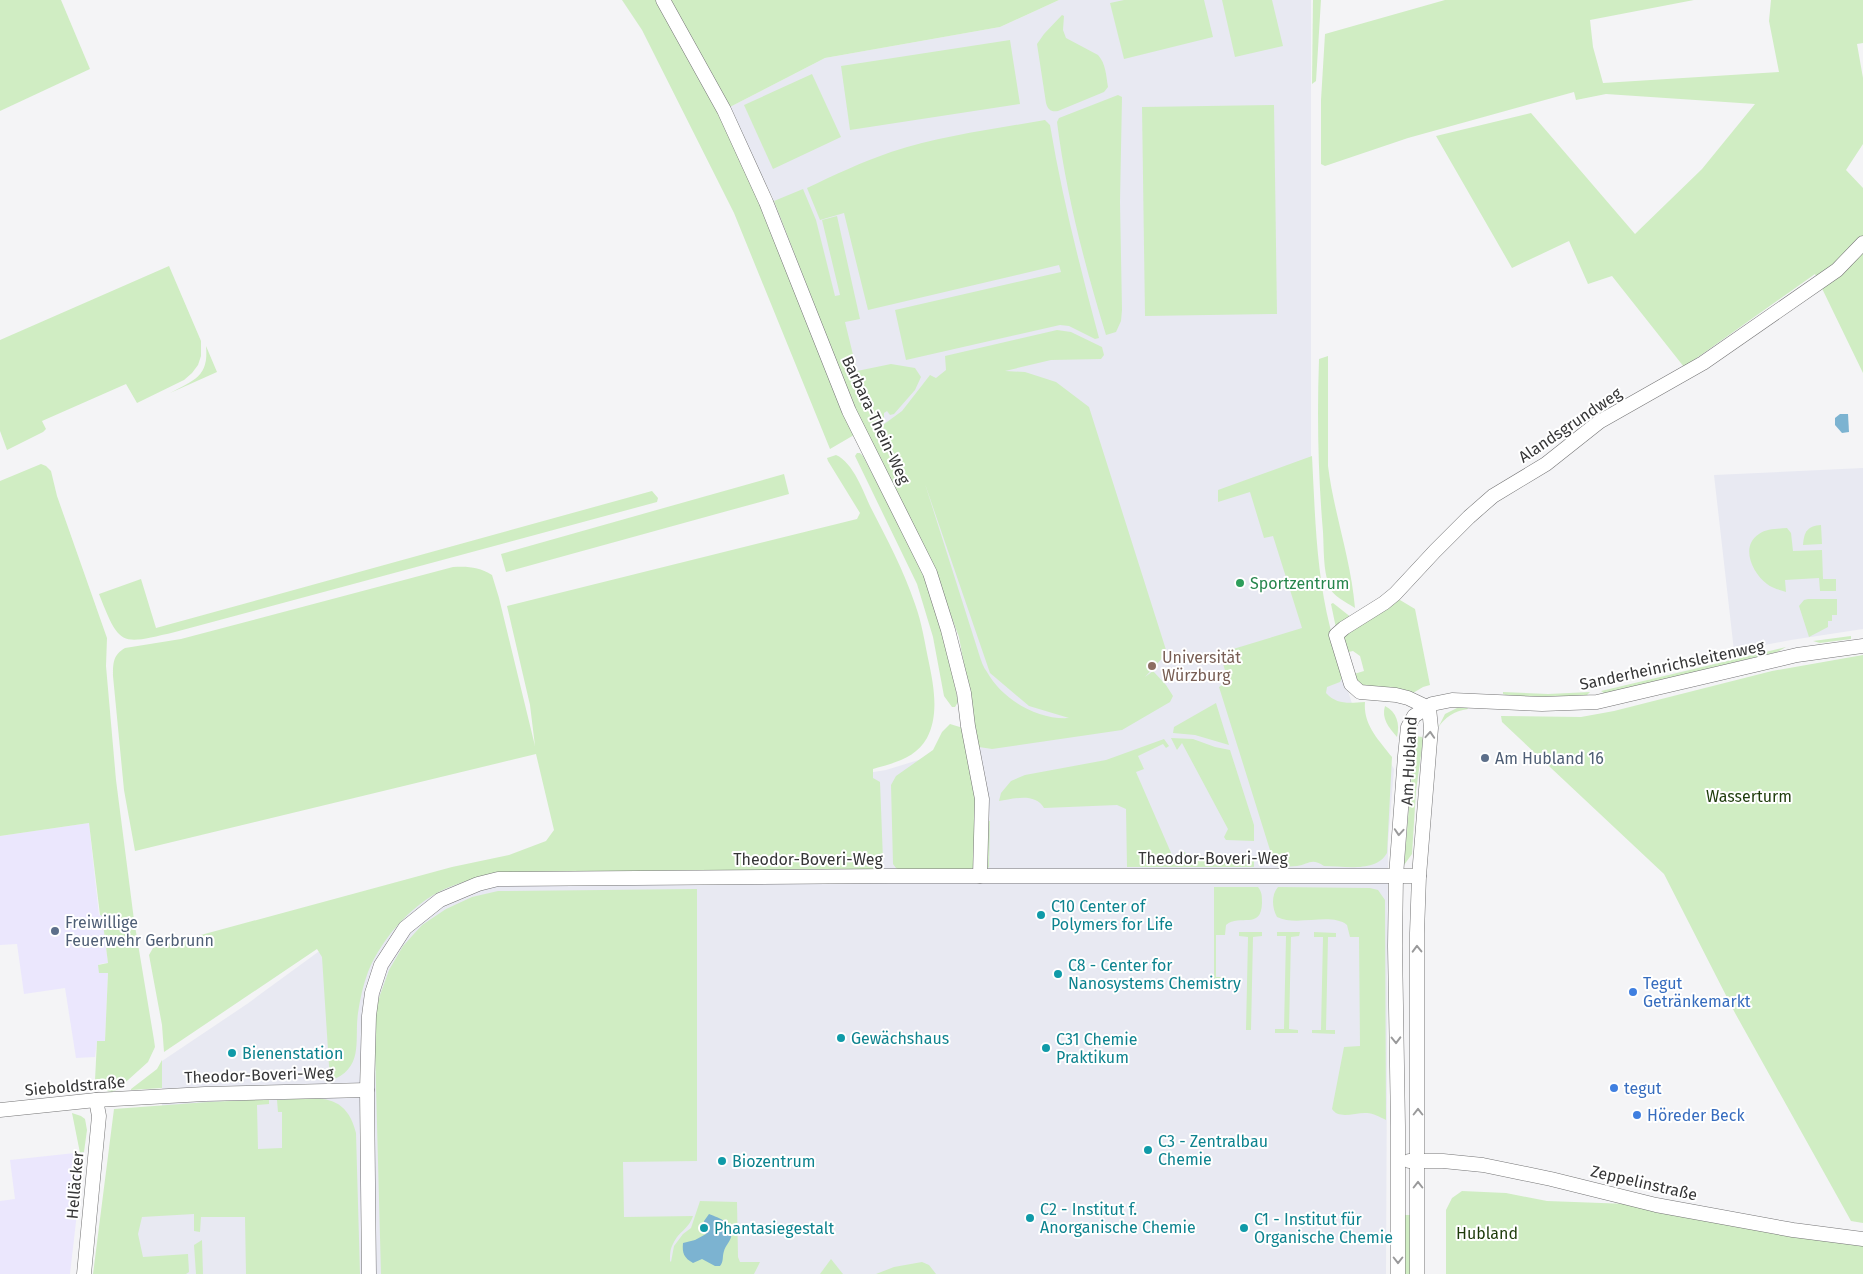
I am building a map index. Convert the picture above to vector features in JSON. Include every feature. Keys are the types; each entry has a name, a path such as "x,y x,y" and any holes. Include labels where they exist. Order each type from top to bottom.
{"street":[{"name":"Barbara-Thein-Weg","path":"663,0 724,110 766,202 849,411 930,573 948,630 964,692 968,726 982,799 980,876"},
{"name":"Alandsgrundweg","path":"1428,708 1408,698 1396,695 1360,692 1351,684 1336,635 1344,628 1384,604 1469,517 1494,496 1546,464 1599,422 1704,363 1837,270 1863,243"},
{"name":"Sanderheinrichsleitenweg","path":"1428,708 1439,702 1452,700 1542,704 1597,702 1797,655 1863,646"},
{"name":"Am Hubland","path":"1398,1274 1394,946 1396,876 1408,727 1414,716 1428,708 1430,728 1419,876 1417,933 1417,1274"},
{"name":"Theodor-Boveri-Weg","path":"369,1274 367,1090 369,1016 372,993 381,965 405,928 440,900 478,884 498,879 1419,876"},
{"name":"Theodor-Boveri-Weg","path":"153,1097 272,1091 367,1090"},
{"name":"Sieboldstraße","path":"0,1110 96,1100 153,1097"},
{"name":"Helläcker","path":"84,1274 99,1116 96,1100"},
{"path":"1398,1162 1418,1160"},
{"name":"Zeppelinstraße","path":"1418,1160 1484,1165 1551,1179 1665,1207 1793,1230 1863,1239"}],"shaded area":[{"name":"Universität Würzburg","path":"1059,0 1311,0 1311,460 1306,523 1324,613 1353,707 1376,738 1394,769 1388,843 1386,1274 98,1274 162,1109 162,1061 247,1004 318,952 364,948 432,884 780,787 886,770 977,742 959,637 933,567 858,417 773,198 728,108 825,58 1000,27"},
{"path":"1863,468 1863,629 1734,651 1714,475"},
{"path":"89,823 99,915 102,915 108,963 99,964 99,972 108,973 105,1042 97,1041 95,1057 76,1058 65,988 24,994 17,944 0,945 0,836"},
{"path":"84,1152 70,1274 0,1274 0,1201 15,1199 10,1160"}],"green space":[{"path":"0,0 61,0 90,69 0,111"},
{"path":"622,0 656,0 720,116 753,189 854,435 830,449 734,213 642,30"},
{"path":"671,0 1059,0 1000,27 825,58 728,108"},
{"path":"1124,0 1204,0 1213,37 1124,59 1110,3"},
{"path":"1222,0 1272,0 1283,46 1235,57"},
{"path":"1313,0 1321,0 1316,81 1312,84"},
{"path":"1445,0 1694,0 1590,20 1593,47 1603,83 1779,72 1769,21 1771,0 1863,0 1863,43 1857,44 1863,78 1863,144 1846,170 1863,188 1863,373 1815,274 1684,367 1612,276 1588,284 1569,241 1512,268 1436,136 1531,113 1635,234 1702,169 1755,104 1606,94 1576,100 1574,92 1408,138 1325,166 1321,164 1321,100 1325,34"},
{"path":"1062,15 1064,16 1063,30 1066,38 1101,58 1108,87 1104,92 1058,111 1053,111 1049,109 1046,103 1037,44"},
{"path":"1010,40 1020,104 850,130 841,66"},
{"path":"812,74 841,137 773,169 744,105"},
{"path":"1118,95 1122,97 1120,202 1122,310 1121,321 1116,332 1106,335 1077,230 1057,122 1059,118"},
{"path":"1274,105 1277,314 1145,316 1142,107"},
{"path":"1045,120 1050,125 1072,232 1099,338 1095,339 1069,326 1060,325 906,360 895,310 1061,272 1059,265 868,310 844,213 820,220 807,188 869,160 910,146 967,133"},
{"path":"803,189 816,220 835,296 840,295 822,220 837,216 860,319 845,322 857,371 891,364 915,368 921,377 915,390 894,414 890,415 887,411 884,413 884,419 874,428 876,430 902,411 930,375 936,378 946,370 945,356 1057,330 1071,332 1102,347 1104,355 1101,359 1051,360 1005,371 1025,372 1056,382 1089,407 1167,653 1145,677 1153,671 1173,696 1170,702 1122,730 992,749 979,747 959,637 933,567 858,417 774,201","holes":["925,484 990,673 1029,706 1069,718 1045,715 1022,706 1002,691 986,670 979,654"]},
{"path":"169,266 201,341 201,356 198,365 192,373 184,380 137,403 126,384 42,421 46,429 43,432 7,450 0,431 0,340"},
{"path":"206,346 217,372 170,393 193,381 202,371 205,365"},
{"path":"1328,356 1328,466 1350,572 1355,608 1333,593 1327,579 1325,566 1319,467 1318,381 1319,359"},
{"path":"857,453 863,456 897,520 914,553 928,587 938,615 949,658 958,702 955,707 952,707 944,696 933,637 917,584 855,456"},
{"path":"836,455 848,464 857,478 906,579 921,626 934,691 931,729 922,745 904,759 873,769 873,778 880,782 883,860 881,868 876,872 493,874 457,884 439,892 413,910 391,933 374,959 366,977 358,1013 356,1053 353,1061 349,1069 330,1081 322,957 317,949 164,1052 162,1025 149,955 153,948 452,867 509,855 546,841 554,830 536,754 135,851 124,790 113,676 115,660 121,651 125,648 181,639 453,567 478,569 492,575 535,746 530,705 507,606 857,519 860,513 827,458"},
{"path":"1312,456 1317,542 1322,585 1325,606 1342,671 1340,682 1327,687 1326,693 1334,700 1349,703 1365,702 1369,725 1392,757 1387,853 1375,863 1359,867 1324,866 1316,862 1297,866 1275,866 1219,687 1228,681 1220,653 1302,628 1273,536 1264,538 1250,492 1218,502 1218,490"},
{"path":"41,464 51,471 57,496 107,638 106,666 116,780 134,920 155,1047 148,1062 118,1089 112,1092 101,1090 95,1080 97,1041 105,1041 108,973 99,973 98,965 108,963 89,823 0,836 0,481"},
{"path":"784,474 789,494 506,572 501,554"},
{"path":"652,491 658,498 657,502 143,639 132,640 124,638 118,633 99,594 141,579 156,628"},
{"path":"1821,525 1822,544 1803,545 1804,536 1808,530"},
{"path":"1787,528 1791,533 1793,551 1822,550 1823,579 1836,579 1836,591 1820,591 1819,578 1785,580 1786,592 1769,585 1757,573 1753,567 1749,552 1753,539 1765,531"},
{"path":"1395,597 1415,609 1430,685 1413,693 1360,686 1354,674 1364,671 1360,656 1353,651 1344,653 1341,642 1345,632"},
{"path":"1837,599 1837,615 1832,615 1832,621 1828,621 1828,627 1809,637 1799,606 1804,600"},
{"path":"1333,603 1352,618 1336,628 1331,604"},
{"path":"1851,636 1851,639 1820,643 1813,641"},
{"path":"1786,647 1777,652 1605,694 1601,691"},
{"name":"Wasserturm","path":"1863,655 1863,1223 1851,1221 1735,1013 1664,874 1502,722 1501,716 1581,717 1614,711 1772,671"},
{"path":"1503,692 1548,694 1590,692 1586,696 1553,697 1509,696 1503,694"},
{"path":"1216,703 1229,745 1195,735 1173,733 1174,727"},
{"path":"1385,706 1397,719 1397,737 1385,719"},
{"path":"1461,706 1466,706 1468,709 1450,715 1438,728 1445,714"},
{"path":"950,724 963,728 975,798 974,867 970,870 902,871 893,864 891,785 896,776 933,750 942,732"},
{"path":"1415,736 1422,737 1423,741 1416,791 1412,854 1404,865"},
{"path":"1171,738 1193,739 1230,750 1254,825 1254,841 1226,840 1224,837 1228,829 1182,743 1177,750"},
{"path":"1164,739 1169,746 1166,748 1163,744 1138,756 1144,769 1136,772 1175,862 1182,852 1185,852 1189,861 1210,860 1206,852 1215,852 1216,860 1245,859 1246,851 1254,858 1254,867 1127,867 1126,809 1117,805 1044,808 1040,803 1029,798 999,801 1001,793 1011,781 1025,775 1106,760"},
{"path":"986,821 990,821 989,867 987,869"},
{"path":"1214,887 1258,887 1262,896 1261,911 1258,917 1232,922 1226,925 1225,935 1216,935 1216,977 1225,977 1225,982 1214,981"},
{"path":"1278,887 1370,888 1378,890 1385,900 1386,1120 1369,1113 1343,1115 1332,1109 1344,1047 1360,1046 1359,937 1350,937 1347,925 1340,921 1323,919 1294,921 1277,917 1273,902 1274,894"},
{"path":"697,889 697,1161 623,1162 624,1217 693,1216 672,1246 671,1262 674,1246 683,1234 691,1228 700,1201 737,1202 738,1257 740,1262 760,1262 754,1274 381,1274 375,1049 376,1009 389,970 403,946 422,925 446,909 472,897 498,891"},
{"path":"1239,932 1262,932 1262,936 1253,937 1251,1030 1246,1030 1248,937 1239,936"},
{"path":"1277,932 1300,932 1299,936 1291,937 1289,1029 1298,1030 1298,1033 1275,1033 1275,1029 1284,1029 1286,936 1277,936"},
{"path":"1314,932 1336,933 1336,937 1328,937 1326,1030 1335,1030 1335,1034 1312,1033 1312,1030 1321,1030 1323,937 1314,937"},
{"path":"162,1060 162,1088 131,1090 157,1069"},
{"path":"315,1098 326,1100 336,1103 344,1109 351,1119 356,1133 360,1274 246,1274 245,1217 201,1217 200,1232 194,1231 194,1214 142,1217 138,1234 143,1257 188,1254 189,1272 186,1274 93,1274 114,1109 269,1099 269,1104 257,1105 258,1149 282,1148 282,1112 278,1112 277,1100"},
{"path":"72,1113 85,1119 87,1130 84,1152 80,1153"},
{"name":"Hubland","path":"1462,1191 1506,1193 1547,1201 1656,1205 1863,1239 1863,1274 1446,1274 1446,1210 1452,1198"},
{"path":"1402,1215 1411,1215 1411,1274 1403,1274"},
{"path":"202,1240 203,1274 196,1274 194,1245"},
{"path":"831,1259 843,1274 820,1274"},
{"path":"922,1262 929,1265 936,1274 876,1274 894,1267"}],"water":[{"path":"1840,414 1848,414 1849,432 1842,433 1835,425 1835,418"},
{"path":"709,1214 725,1222 732,1232 720,1266 715,1266 702,1259 693,1263 683,1252 683,1243 695,1240 706,1234 704,1221"}],"place":[{"name":"Sportzentrum","path":"1240,583"},
{"name":"Universität Würzburg","path":"1152,666"},
{"name":"Am Hubland 16","path":"1485,758"},
{"name":"C10 Center of Polymers for Life","path":"1041,915"},
{"name":"Freiwillige Feuerwehr Gerbrunn","path":"55,931"},
{"name":"C8 - Center for Nanosystems Chemistry","path":"1058,974"},
{"name":"Tegut Getränkemarkt","path":"1633,992"},
{"name":"Gewächshaus","path":"841,1038"},
{"name":"C31 Chemie Praktikum","path":"1046,1048"},
{"name":"Bienenstation","path":"232,1053"},
{"name":"tegut","path":"1614,1088"},
{"name":"Höreder Beck","path":"1637,1115"},
{"name":"C3 - Zentralbau Chemie","path":"1148,1150"},
{"name":"Biozentrum","path":"722,1161"},
{"name":"C2 - Institut f. Anorganische Chemie","path":"1030,1218"},
{"name":"Phantasiegestalt","path":"704,1228"},
{"name":"C1 - Institut für Organische Chemie","path":"1244,1228"}]}
